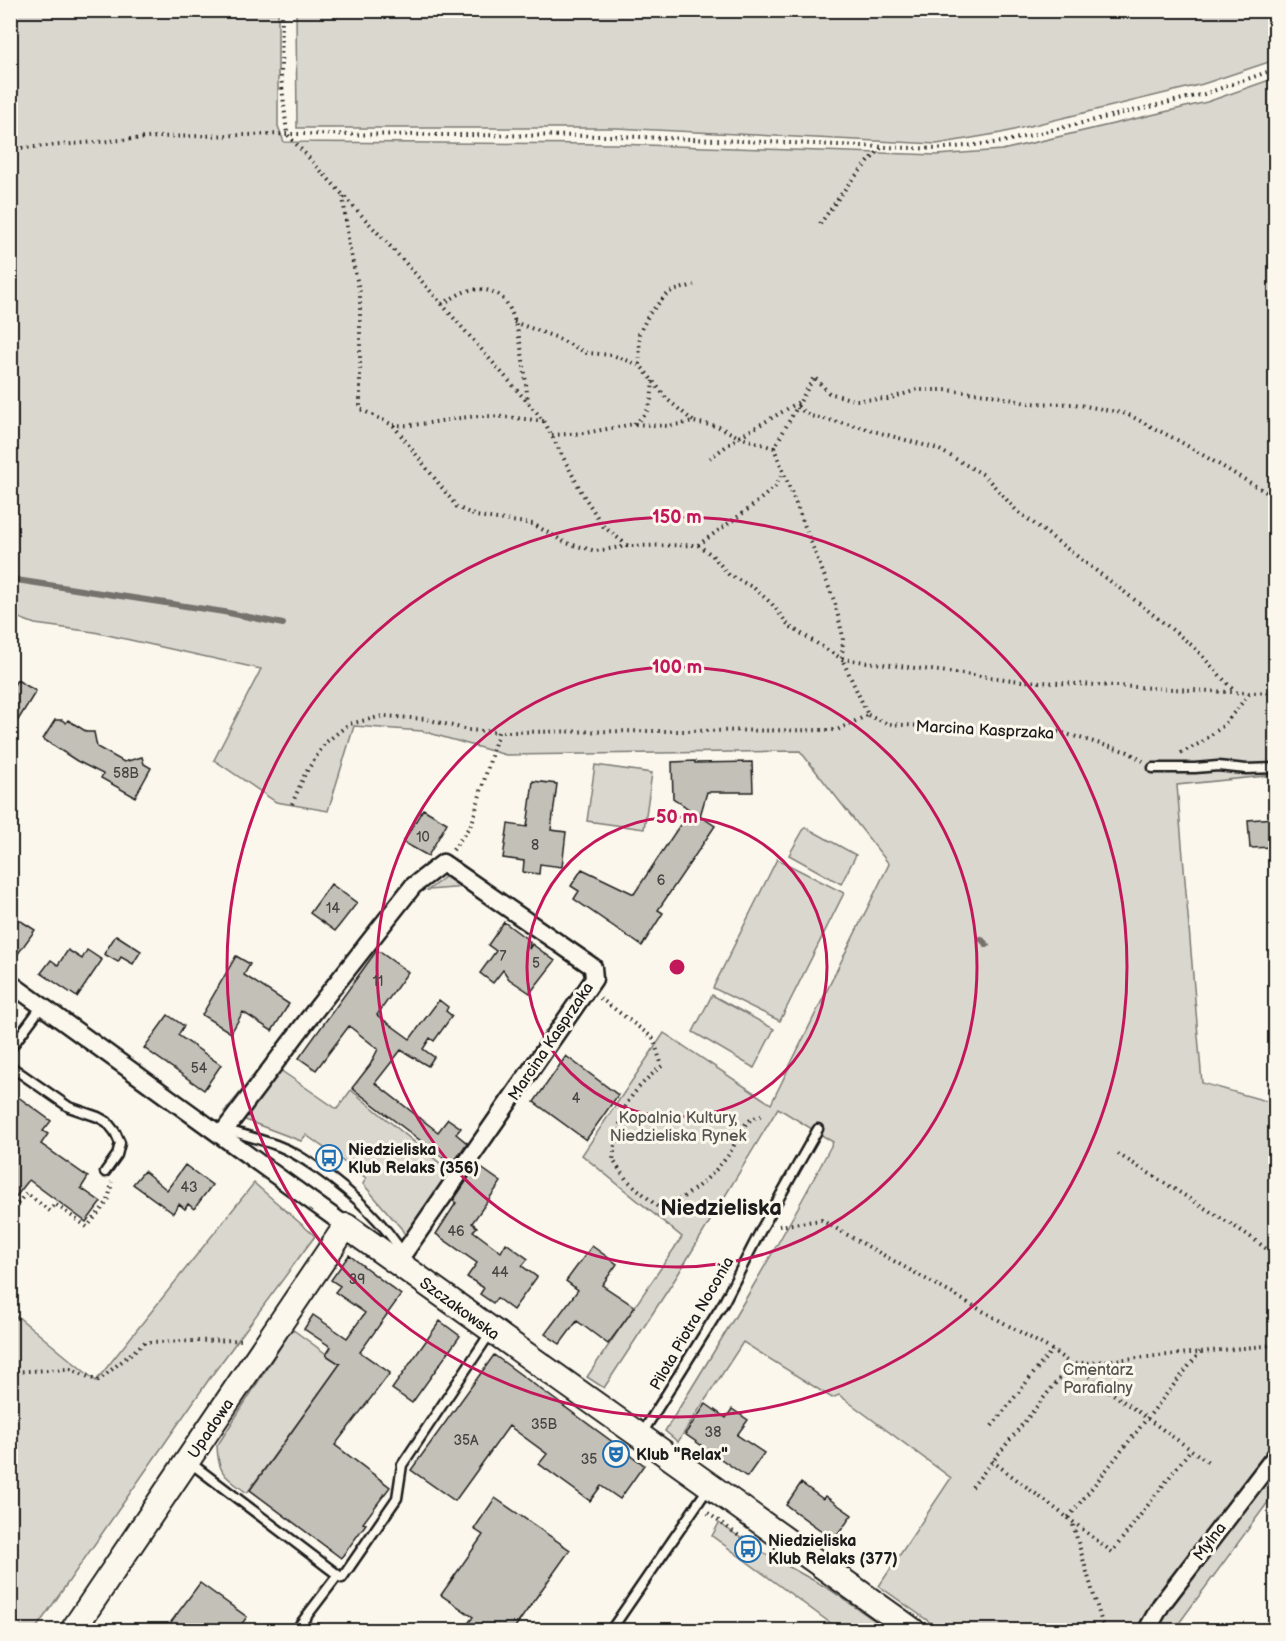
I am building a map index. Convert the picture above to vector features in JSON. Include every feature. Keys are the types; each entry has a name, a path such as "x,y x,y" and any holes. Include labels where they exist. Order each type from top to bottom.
{"street":[{"name":"Marcina Kasprzaka","path":"406,1264 594,979 593,967 443,863"},
{"path":"218,1130 413,886 443,863"},
{"name":"Szczakowska","path":"10,983 218,1130 346,1226 406,1264 492,1330 912,1630"},
{"name":"Upadowa","path":"73,1630 346,1226"},
{"name":"Mylna","path":"1147,1630 1161,1605 1275,1455"}],"lane":[{"path":"1153,768 1218,766 1246,770 1275,768"},
{"path":"10,1049 42,1006"},
{"path":"10,1066 69,1107 107,1122 120,1143 117,1155 105,1172"},
{"name":"Pilota Piotra Noconia","path":"640,1436 724,1302 762,1228 818,1129"},
{"path":"218,1130 278,1145 301,1157 344,1186 386,1229 406,1264"},
{"path":"188,1460 342,1578 397,1498 402,1465 492,1330"},
{"path":"611,1630 709,1486"},
{"path":"296,1630 338,1575"}],"path":[{"path":"282,10 281,76 287,134 442,304 544,421 582,493 603,526 628,546"},
{"path":"10,149 159,137 287,134 616,136 937,149 1002,142 1204,94 1275,69"},
{"path":"820,224 850,182 882,147"},
{"path":"343,196 349,246 360,293 360,409 393,425 414,426 440,420 483,416 544,421"},
{"path":"640,365 639,334 649,314 669,292 694,285"},
{"path":"442,304 469,290 493,291 506,302 514,322 524,361 528,403"},
{"path":"514,322 555,337 587,353 612,356 640,365 668,400 693,422"},
{"path":"292,804 305,774 325,743 349,724 383,716 426,719 468,730 498,732 837,730 868,715 842,659 843,637 836,603 774,448 814,376 829,393 854,400 888,399 917,390 945,390 988,394 1026,403 1075,404 1126,414 1179,441 1275,498"},
{"path":"634,424 645,416 650,408 653,380"},
{"path":"710,458 739,437 800,402"},
{"path":"797,407 810,416 856,426 938,449 984,475 1016,510 1194,647 1236,693"},
{"path":"552,435 585,433 634,424 668,426 693,422 717,426 739,437 774,448"},
{"path":"393,425 457,507 476,516 533,524 566,543 596,551 628,546 698,544 750,508 776,486 782,472"},
{"path":"698,544 712,555 729,575 754,588 772,604 789,626 842,659 1022,681 1236,693 1275,692"},
{"path":"1153,768 1202,742 1224,725 1249,693"},
{"name":"Marcina Kasprzaka","path":"868,715 888,724 1011,731 1049,729 1128,752 1153,768"},
{"path":"443,863 472,823 498,732"},
{"path":"588,988 653,1038 662,1066 639,1086 621,1116 619,1126 621,1133 615,1145 613,1160 626,1179 658,1207 680,1200 712,1173 731,1152 746,1123 753,1117 761,1116"},
{"path":"1118,1154 1248,1235 1275,1256"},
{"path":"10,1213 26,1192 50,1211 55,1204 87,1227 108,1201 117,1155"},
{"path":"762,1228 821,1220 1052,1350 1211,1464"},
{"path":"10,1372 70,1369 98,1381 145,1342 242,1340 260,1355"},
{"path":"972,1487 1071,1364 1275,1346"},
{"path":"992,1426 1052,1350"},
{"path":"1068,1518 1201,1351"},
{"path":"992,1461 1112,1552 1191,1449"},
{"path":"1072,1523 1104,1630"}],"green space":[{"path":"10,11 278,11 278,126 284,142 616,144 937,155 1002,150 1207,102 1275,78 1275,775 1177,785 1202,1083 1270,1102 1273,1197 1276,1198 1275,1495 1174,1630 941,1630 879,1586 951,1478 839,1395 832,1398 743,1342 678,1442 665,1431 773,1252 833,1142 778,1108 677,1276 604,1388 587,1377 682,1237 582,1155 664,1033 771,1104 889,864 800,751 506,755 422,731 354,726 328,811 276,802 214,760 261,669 94,632 35,624 11,615"},
{"path":"296,11 1275,11 1275,60 1203,84 1001,133 937,144 616,128 297,128"},
{"path":"595,765 652,773 644,829 587,821"},
{"path":"805,827 856,855 841,884 789,855"},
{"path":"777,859 844,893 780,1021 713,988"},
{"path":"445,877 452,877 467,887 428,890"},
{"path":"712,995 774,1029 754,1068 693,1032"},
{"path":"267,1061 337,1109 351,1090 458,1178 410,1244 401,1228 363,1184 366,1178 306,1135 301,1141 224,1112"},
{"path":"254,1183 315,1236 212,1375 35,1630 11,1630 11,1324 17,1316 96,1381"},
{"path":"292,1329 340,1364 247,1493 224,1474 219,1463 217,1446"},
{"path":"719,1523 757,1549 829,1589 888,1630 840,1630 712,1536"}],"building":[{"path":"17,680 36,691 10,733 10,691"},
{"path":"55,720 62,720 66,723 68,720 87,732 94,732 97,747 124,762 142,757 144,764 151,768 135,797 101,778 103,774 77,761 43,739"},
{"path":"695,761 695,763 752,762 753,792 707,792 700,816 715,826 658,910 663,913 642,946 574,899 579,891 571,886 582,869 634,894 690,810 673,798 672,762"},
{"path":"533,781 557,784 551,830 566,832 562,867 540,864 539,874 523,872 524,861 503,858 508,824 527,827"},
{"path":"423,809 447,823 428,856 403,842"},
{"path":"1275,818 1275,847 1250,848 1248,820"},
{"path":"331,884 357,903 335,931 310,913"},
{"path":"10,914 35,930 10,965"},
{"path":"504,922 530,942 529,949 532,944 555,961 530,993 509,979 503,970 493,983 480,973 496,951 488,945"},
{"path":"116,935 141,951 133,964 121,957 118,962 104,954"},
{"path":"68,950 82,959 87,950 102,960 77,997 41,973 51,960 58,965"},
{"path":"377,950 408,972 377,1015 410,1039 439,1000 448,1007 446,1011 452,1016 434,1041 430,1038 423,1049 434,1057 428,1066 401,1050 375,1083 438,1132 448,1119 461,1128 456,1134 467,1143 456,1159 447,1161 352,1088 370,1065 378,1049 349,1026 316,1070 299,1058"},
{"path":"236,956 250,964 244,975 289,1004 272,1031 243,1012 231,1033 202,1015"},
{"path":"168,1015 184,1026 178,1035 221,1065 204,1090 144,1048"},
{"path":"566,1056 618,1095 586,1140 534,1102"},
{"path":"10,1091 51,1121 43,1131 48,1134 41,1144 88,1177 81,1188 101,1202 86,1222 29,1180 10,1204"},
{"path":"185,1165 212,1185 194,1209 188,1204 185,1209 179,1204 173,1213 133,1184 144,1171 167,1190"},
{"path":"477,1165 501,1182 472,1223 477,1227 473,1231 501,1252 506,1243 528,1259 522,1266 537,1277 513,1310 497,1298 493,1303 480,1294 484,1288 467,1277 477,1263 436,1234 456,1203 453,1201"},
{"path":"592,1246 617,1264 602,1285 635,1307 608,1344 577,1321 560,1344 545,1334 578,1290 566,1281"},
{"path":"349,1255 401,1295 360,1352 390,1373 335,1445 390,1487 341,1558 250,1490 340,1364 326,1355 331,1347 304,1329 313,1315 347,1338 365,1313 335,1292 340,1286 331,1280"},
{"path":"440,1321 460,1336 412,1403 392,1389"},
{"path":"494,1355 644,1465 620,1499 601,1486 590,1501 539,1464 547,1454 509,1426 455,1501 411,1470"},
{"path":"706,1404 726,1418 732,1409 748,1420 737,1435 764,1453 747,1477 685,1434"},
{"path":"801,1483 823,1499 825,1496 852,1515 834,1540 786,1505"},
{"path":"495,1498 570,1550 513,1630 463,1630 473,1617 441,1595 483,1535 474,1529"},
{"path":"200,1583 247,1617 237,1630 165,1630"}],"waterway":[{"path":"10,579 224,612 283,624"},
{"path":"981,939 987,945"}],"place":[{"name":"Niedzieliska Klub Relaks (356)","path":"329,1158"},
{"name":"Klub \"Relax\"","path":"616,1454"},
{"name":"Niedzieliska Klub Relaks (377)","path":"748,1549"}],"district":[{"name":"Niedzieliska","path":"721,1207"}],"park label":[{"name":"Kopalnia Kultury, Niedzieliska Rynek","path":"678,1126"},
{"name":"Cmentarz Parafialny","path":"1098,1378"}]}
